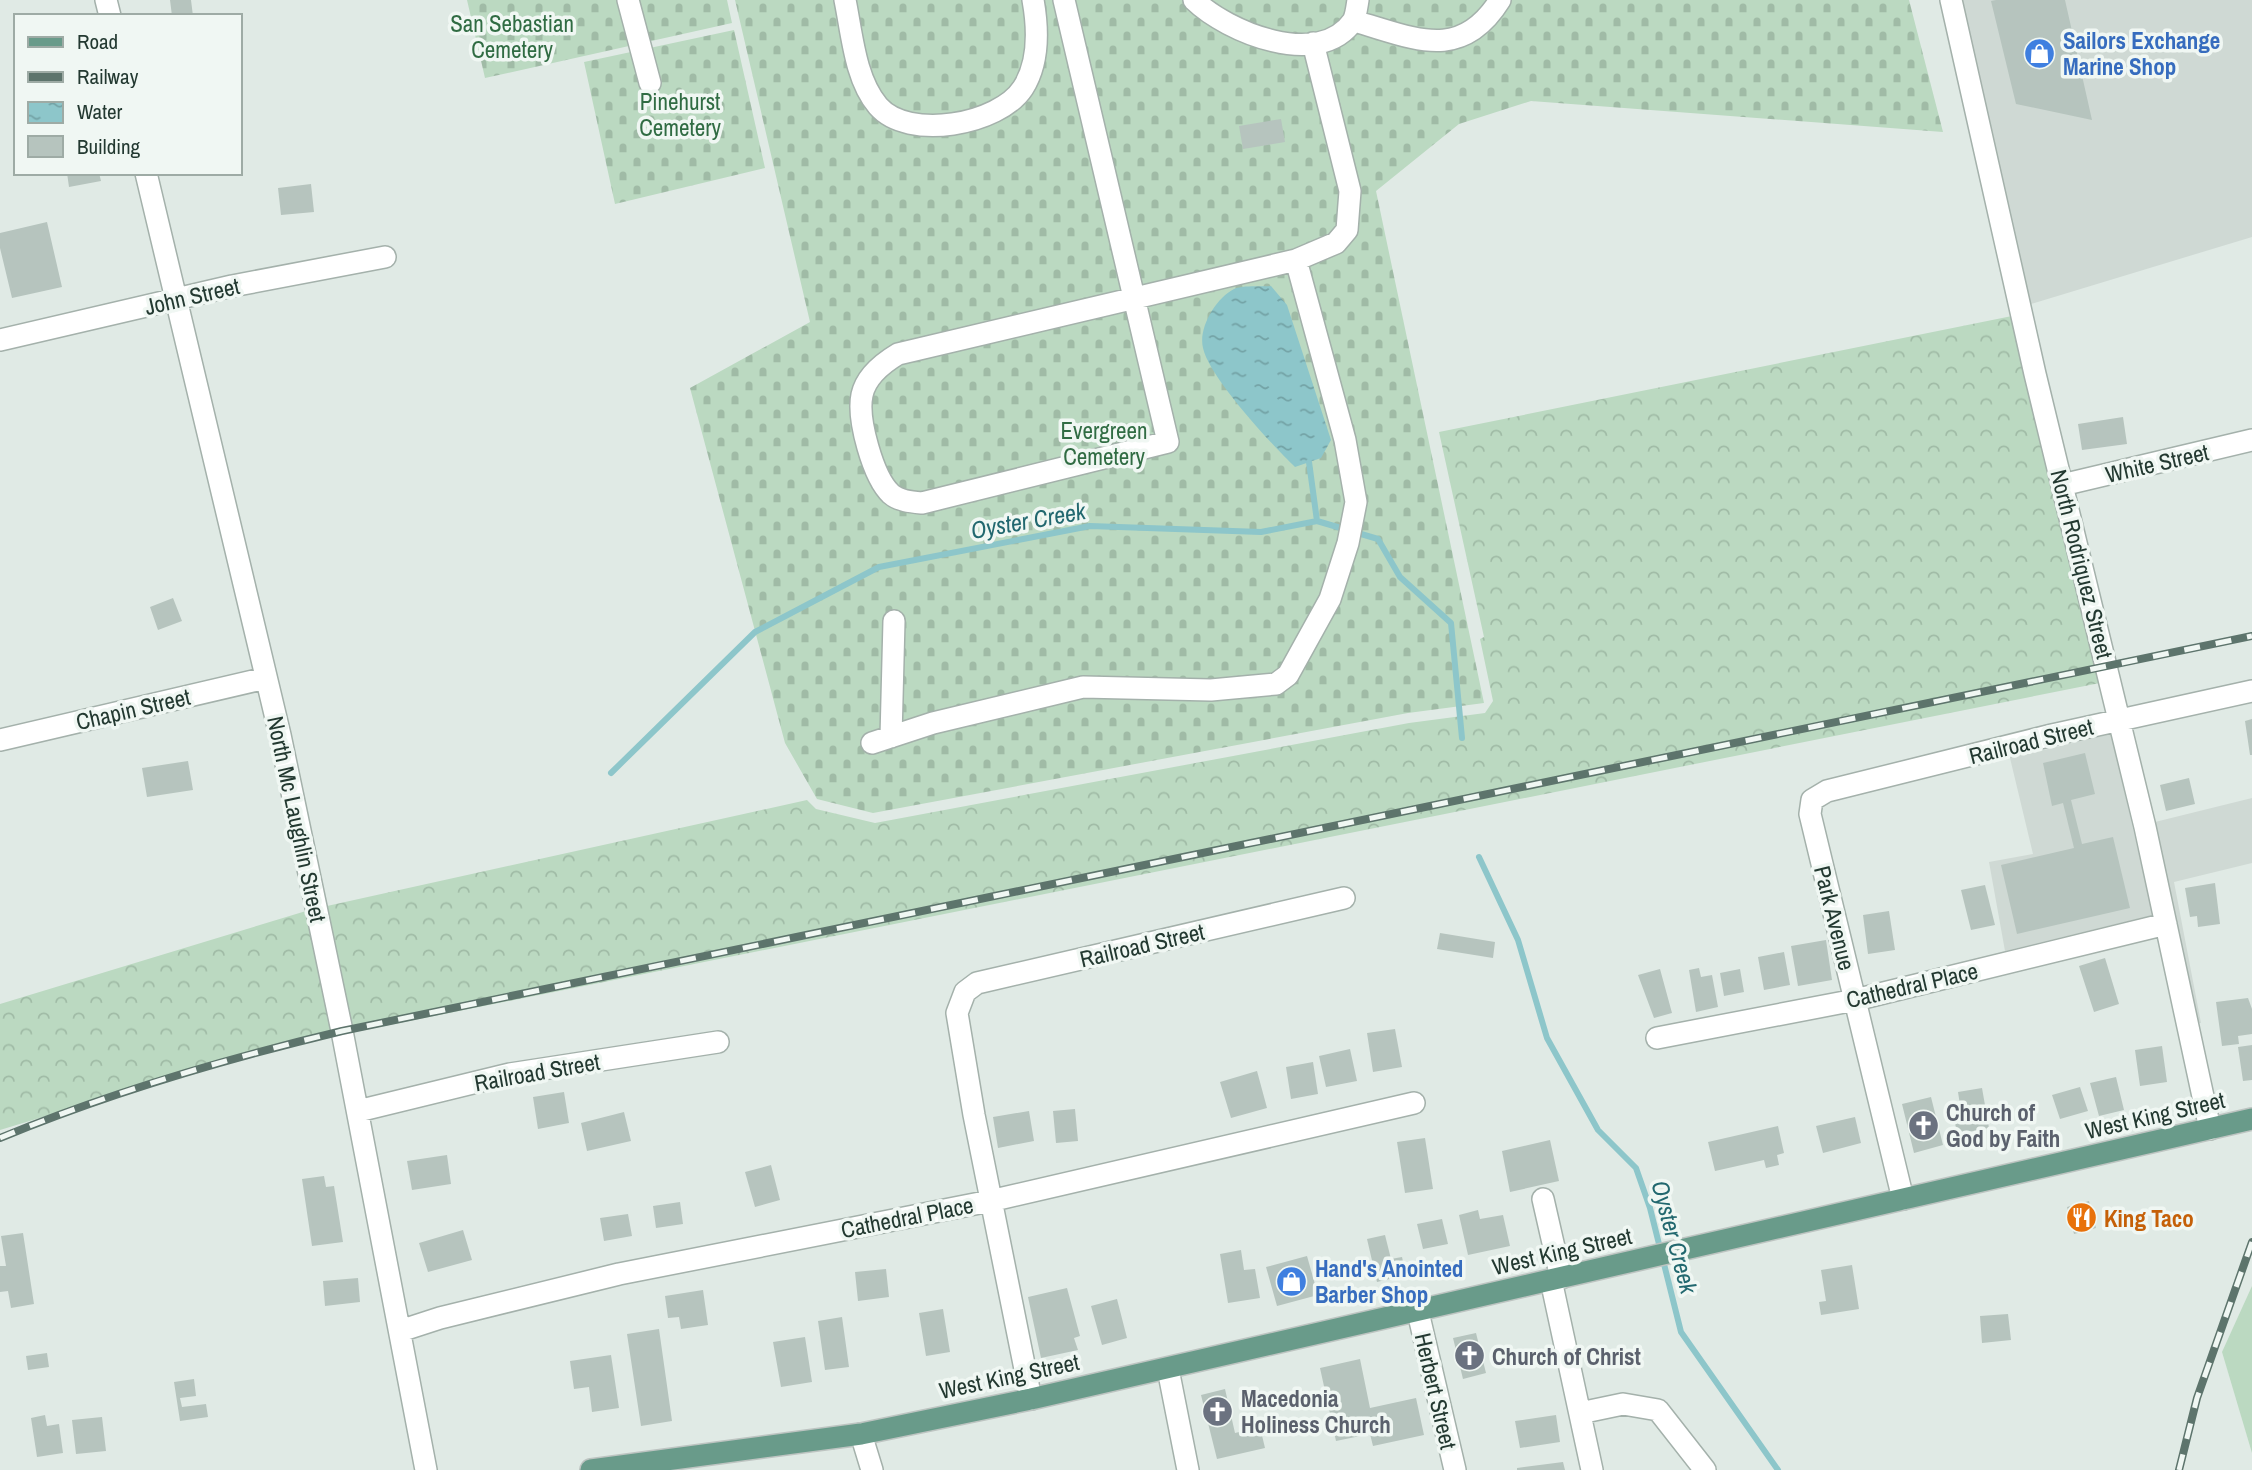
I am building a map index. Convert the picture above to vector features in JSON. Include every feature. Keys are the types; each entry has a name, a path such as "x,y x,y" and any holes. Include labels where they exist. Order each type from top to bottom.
{"main road":[{"name":"West King Street","path":"591,1470 666,1466 861,1434 1031,1399 2252,1119"}],"street":[{"path":"628,0 650,83"},
{"path":"845,0 862,76 870,96 880,109 914,125 947,125 989,114 1010,102 1023,89 1034,61 1037,22 1033,0"},
{"path":"1064,0 1135,299 1168,442 922,503 893,496 883,485 863,424 862,394 870,377 883,363 907,352 1135,299 1296,260 1336,243 1347,230 1351,212 1350,191 1313,43"},
{"path":"1194,0 1230,27 1254,37 1313,43 1333,38 1356,10 1433,43 1456,38 1475,30 1500,0"},
{"name":"North Rodriquez Street","path":"1951,0 2166,924 2210,1129"},
{"name":"North Mc Laughlin Street","path":"146,175 266,678 358,1111 426,1470"},
{"name":"John Street","path":"0,340 384,257"},
{"path":"894,621 882,740 933,723 1083,687 1211,690 1276,684 1289,675 1330,599 1348,543 1356,502 1345,440 1296,260"},
{"name":"White Street","path":"2062,485 2252,440"},
{"name":"Chapin Street","path":"0,740 266,678"},
{"name":"Railroad Street","path":"1812,800 1827,791 2118,720 2252,691"},
{"name":"Park Avenue","path":"1812,800 1810,814 1903,1199"},
{"name":"Railroad Street","path":"990,1201 957,1013 965,992 977,983 1343,898"},
{"name":"Cathedral Place","path":"1657,1038 1855,1000 2166,924"},
{"name":"Railroad Street","path":"358,1111 510,1074 718,1042"},
{"name":"Cathedral Place","path":"400,1331 440,1318 606,1277 990,1201 1414,1102"},
{"path":"1543,1199 1592,1470"},
{"path":"990,1201 1031,1399"},
{"name":"Herbert Street","path":"1418,1312 1455,1470"},
{"path":"1168,1369 1188,1470"},
{"path":"1580,1413 1623,1404 1658,1410 1705,1470"},
{"path":"861,1434 872,1470"}],"shaded area":[{"path":"1940,0 2252,0 2252,237 2021,307"},
{"path":"2111,734 2153,915 2005,951 1989,862 2033,854 2010,758"},
{"path":"2252,798 2252,863 2174,882 2201,1023 2198,1023 2155,822"}],"green space":[{"name":"San Sebastian Cemetery","path":"467,0 727,0 732,23 485,78"},
{"name":"Evergreen Cemetery","path":"735,0 1909,0 1943,132 1531,101 1459,124 1376,191 1484,703 1408,713 873,813 817,799 785,743 690,388 810,322"},
{"name":"Pinehurst Cemetery","path":"734,30 765,168 615,204 584,62"},
{"path":"2012,316 2100,683 354,1032 327,906 807,800 816,809 875,823 1409,723 1485,713 1493,701 1480,639 1484,637 1439,432"},
{"path":"306,911 333,1037 243,1056 0,1130 0,1004"},
{"path":"2252,1286 2252,1453 2222,1352"}],"water":[{"path":"1271,286 1287,305 1331,440 1321,458 1295,467 1229,393 1208,361 1203,348 1206,323 1215,306 1227,293 1242,287"}],"building":[{"path":"170,0 191,0 193,14 172,14"},
{"name":"Sailors Exchange Marine Shop","path":"2065,0 2092,120 2016,104 1991,1"},
{"path":"1281,119 1285,142 1243,149 1239,126"},
{"path":"67,175 100,175 101,181 69,187"},
{"path":"311,184 314,212 281,215 278,188"},
{"path":"47,222 62,287 12,298 0,248 0,233"},
{"path":"2123,417 2127,444 2082,450 2078,424"},
{"path":"173,598 182,621 158,630 150,607"},
{"path":"2252,719 2252,755 2250,755 2245,721"},
{"path":"2085,753 2095,794 2071,800 2082,844 2113,837 2130,908 2017,934 2001,865 2074,848 2063,803 2052,806 2043,763"},
{"path":"188,761 193,790 147,797 142,768"},
{"path":"2189,778 2195,804 2166,811 2160,785"},
{"path":"2215,883 2220,924 2198,927 2197,916 2190,917 2185,888"},
{"path":"1985,885 1995,925 1971,930 1961,890"},
{"path":"1889,911 1895,950 1868,954 1863,915"},
{"path":"1440,933 1495,942 1493,958 1437,949"},
{"path":"1826,940 1832,980 1798,986 1791,946"},
{"path":"1784,952 1790,985 1764,990 1758,957"},
{"path":"2105,958 2119,1004 2094,1012 2079,966"},
{"path":"1699,968 1701,977 1712,975 1718,1007 1696,1012 1689,970"},
{"path":"1660,969 1672,1013 1654,1018 1638,975"},
{"path":"1740,969 1744,992 1724,996 1720,973"},
{"path":"2248,998 2252,1009 2252,1034 2238,1036 2239,1044 2222,1046 2216,1002"},
{"path":"1395,1029 1402,1067 1373,1072 1367,1033"},
{"path":"2252,1045 2252,1080 2243,1081 2238,1047"},
{"path":"2162,1046 2167,1082 2140,1086 2135,1050"},
{"path":"1350,1049 1357,1081 1326,1087 1319,1056"},
{"path":"1313,1062 1318,1094 1291,1099 1286,1067"},
{"path":"1257,1071 1267,1108 1231,1118 1220,1082"},
{"path":"2116,1077 2124,1110 2099,1116 2090,1083"},
{"path":"2080,1087 2088,1111 2060,1119 2052,1095"},
{"path":"1982,1088 1989,1128 1957,1134 1952,1106 1960,1105 1958,1092"},
{"path":"564,1092 569,1123 538,1129 533,1097"},
{"name":"Church of God by Faith","path":"1931,1097 1943,1145 1914,1153 1902,1104"},
{"path":"1075,1109 1078,1141 1056,1143 1053,1111"},
{"path":"1029,1111 1034,1141 998,1148 993,1117"},
{"path":"624,1112 631,1141 587,1151 581,1123"},
{"path":"1855,1117 1861,1143 1823,1153 1816,1126"},
{"path":"1778,1126 1784,1153 1777,1155 1779,1165 1766,1168 1764,1160 1715,1171 1708,1142"},
{"path":"1425,1138 1433,1189 1405,1193 1397,1142"},
{"path":"1550,1140 1559,1181 1510,1192 1502,1151"},
{"path":"447,1155 451,1184 412,1190 407,1161"},
{"path":"771,1165 780,1200 755,1207 745,1172"},
{"path":"324,1176 326,1187 334,1186 343,1242 312,1246 302,1179"},
{"name":"King Taco","path":"2089,1201 2096,1228 2074,1234 2067,1207"},
{"path":"680,1202 683,1224 656,1228 653,1206"},
{"path":"1478,1210 1480,1219 1503,1215 1510,1246 1468,1255 1459,1215"},
{"path":"628,1214 632,1236 604,1241 600,1218"},
{"path":"1442,1219 1448,1244 1423,1249 1417,1224"},
{"path":"463,1230 472,1260 428,1272 419,1243"},
{"path":"23,1233 34,1304 11,1308 8,1291 0,1292 0,1266 6,1266 1,1236"},
{"path":"1385,1235 1391,1259 1402,1257 1406,1275 1377,1282 1367,1239"},
{"path":"1241,1250 1244,1270 1255,1269 1260,1298 1228,1303 1220,1254"},
{"name":"Hand's Anointed Barber Shop","path":"1307,1256 1318,1295 1277,1306 1266,1267"},
{"path":"1852,1265 1859,1309 1821,1315 1819,1302 1826,1301 1821,1270"},
{"path":"886,1269 889,1297 858,1301 855,1272"},
{"path":"358,1278 360,1302 325,1306 323,1281"},
{"path":"1067,1288 1080,1336 1074,1338 1078,1350 1041,1358 1028,1297"},
{"path":"703,1290 708,1325 681,1329 679,1317 668,1318 665,1296"},
{"path":"1117,1299 1127,1338 1102,1345 1091,1306"},
{"path":"943,1309 950,1352 926,1356 919,1313"},
{"path":"2008,1314 2011,1340 1982,1343 1980,1316"},
{"path":"842,1317 849,1367 825,1370 818,1321"},
{"path":"659,1329 672,1421 641,1426 627,1334"},
{"name":"Church of Christ","path":"1476,1333 1486,1373 1463,1379 1453,1338"},
{"path":"805,1337 812,1382 781,1387 773,1342"},
{"path":"47,1353 49,1367 28,1370 26,1356"},
{"path":"611,1355 619,1408 592,1412 589,1387 574,1389 570,1361"},
{"path":"1360,1359 1370,1408 1416,1398 1424,1435 1373,1446 1370,1434 1336,1441 1320,1368"},
{"path":"194,1379 196,1396 180,1398 182,1407 206,1404 208,1417 180,1421 174,1382"},
{"name":"Macedonia Holiness Church","path":"1225,1389 1235,1433 1260,1427 1265,1448 1217,1459 1201,1395"},
{"path":"45,1415 47,1426 59,1424 63,1453 37,1457 31,1418"},
{"path":"1556,1415 1560,1442 1520,1448 1515,1421"},
{"path":"102,1417 106,1451 76,1454 72,1420"},
{"path":"1563,1462 1565,1470 1517,1470 1517,1468"}],"waterway":[{"path":"1309,462 1317,521"},
{"name":"Oyster Creek","path":"611,773 755,632 879,567 1090,526 1261,532 1317,521 1378,539 1400,577 1451,623 1462,738"},
{"name":"Oyster Creek","path":"1479,857 1518,940 1547,1038 1598,1130 1636,1168 1650,1208 1681,1332 1778,1470"}],"railway":[{"path":"0,1138 169,1078 342,1031 2252,636"},
{"path":"2179,1470 2197,1398 2252,1242"}],"place":[{"name":"Sailors Exchange Marine Shop","path":"2040,53"},
{"name":"Church of God by Faith","path":"1923,1125"},
{"name":"King Taco","path":"2081,1218"},
{"name":"Hand's Anointed Barber Shop","path":"1292,1281"},
{"name":"Church of Christ","path":"1469,1356"},
{"name":"Macedonia Holiness Church","path":"1218,1411"}]}
